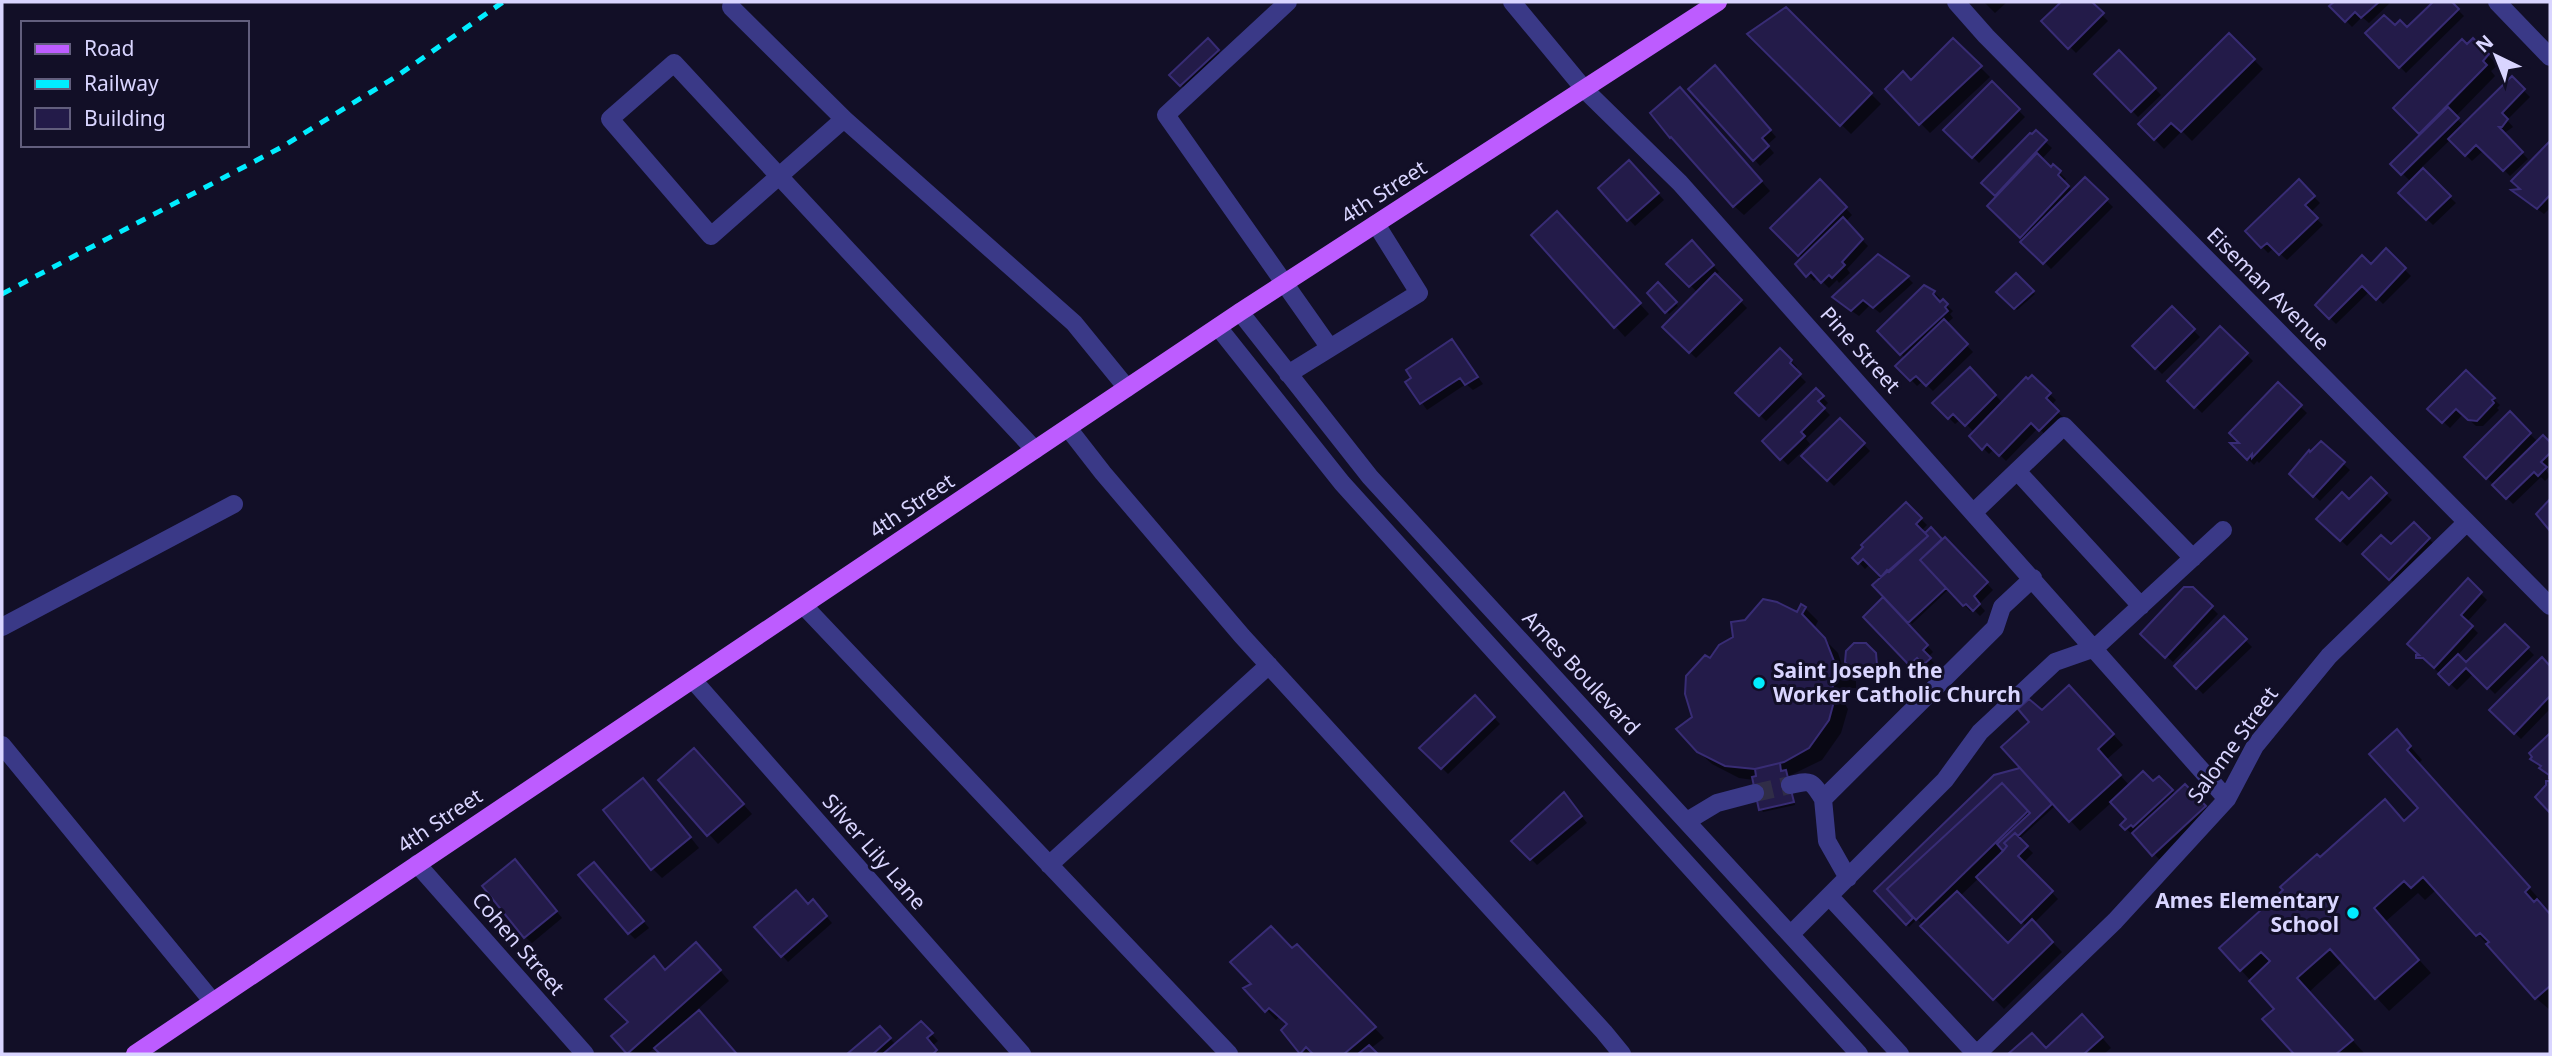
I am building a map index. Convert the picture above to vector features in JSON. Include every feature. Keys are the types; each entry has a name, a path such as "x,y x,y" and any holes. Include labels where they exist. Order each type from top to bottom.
{"main road":[{"name":"4th Street","path":"135,1054 1217,327 1718,2"}],"street":[{"path":"1288,2 1166,114 1330,348"},
{"name":"Pine Street","path":"1512,2 1585,90 1680,183 2227,799"},
{"name":"Eiseman Avenue","path":"1956,2 1996,46 2550,606"},
{"path":"2497,2 2550,57"},
{"path":"731,7 844,119 1073,323 1127,388"},
{"path":"844,119 779,177 711,236 610,119 674,63 779,177 1035,450"},
{"path":"1288,374 1419,293 1376,224"},
{"name":"Ames Boulevard","path":"1240,312 1370,477 1900,1054"},
{"path":"1217,327 1342,483 1859,1054"},
{"path":"1974,512 2064,426 2193,558"},
{"path":"1068,428 1112,484 1269,665 1622,1054"},
{"path":"2017,471 2141,606"},
{"path":"2,627 234,504"},
{"name":"Salome Street","path":"1977,1054 2115,921 2227,799 2255,746 2329,656 2467,522"},
{"path":"1791,934 1945,780 1980,732 2055,662 2095,648 2224,530"},
{"path":"1823,799 1995,628 2002,607 2033,578"},
{"path":"804,606 1229,1054"},
{"path":"1049,865 1269,665"},
{"name":"Silver Lily Lane","path":"693,680 1022,1054"},
{"path":"2,745 213,1002"},
{"path":"1790,785 1807,781 1814,784 1823,799 1827,841 1848,878"},
{"path":"1688,821 1717,803 1755,793"},
{"name":"Cohen Street","path":"417,864 585,1054"},
{"path":"1830,897 1977,1054"}],"building":[{"path":"2061,2 2092,2 2104,13 2068,49 2041,21"},
{"path":"2334,2 2379,2 2361,18 2355,12 2345,22 2329,6"},
{"path":"2433,2 2452,2 2459,9 2399,68 2365,33 2384,15 2395,25 2400,20 2407,27"},
{"path":"1786,7 1872,93 1840,126 1747,34"},
{"path":"2229,33 2255,59 2181,132 2171,123 2154,140 2138,124"},
{"path":"1208,38 1219,50 1180,86 1169,75"},
{"path":"1953,38 1982,66 1919,125 1885,89 1903,71 1911,80"},
{"path":"2473,38 2489,54 2483,61 2487,65 2419,134 2393,108 2462,39 2467,44"},
{"path":"2119,50 2156,88 2131,112 2094,74"},
{"path":"1715,65 1771,130 1762,138 1769,146 1753,161 1688,89"},
{"path":"2512,76 2525,89 2502,113 2508,119 2499,127 2523,152 2503,171 2476,145 2465,156 2448,139"},
{"path":"1992,81 2020,109 1972,158 1943,130"},
{"path":"1680,87 1762,181 1733,207 1650,113"},
{"path":"2448,107 2459,118 2401,175 2390,164"},
{"path":"2036,130 2047,140 1995,196 1981,183"},
{"path":"2550,141 2550,195 2537,209 2511,190 2520,189 2511,181"},
{"path":"2037,153 2051,167 2053,164 2061,171 2058,175 2069,186 2020,238 1987,206"},
{"path":"1629,160 1659,193 1627,221 1598,188"},
{"path":"2423,168 2451,196 2426,220 2398,193"},
{"path":"2085,177 2108,199 2043,264 2020,242"},
{"path":"1820,179 1847,207 1798,256 1770,228"},
{"path":"2299,179 2315,196 2305,205 2318,218 2279,255 2267,243 2261,248 2245,231"},
{"path":"1557,211 1641,303 1614,328 1531,235"},
{"path":"1843,217 1863,239 1842,262 1845,265 1832,278 1829,275 1821,283 1811,272 1806,277 1795,264"},
{"path":"1692,240 1714,265 1689,287 1666,264"},
{"path":"2386,248 2406,268 2376,300 2362,286 2329,319 2315,305 2362,255 2371,264"},
{"path":"1878,254 1909,276 1873,308 1863,300 1851,311 1832,297"},
{"path":"1715,273 1742,300 1689,353 1662,327"},
{"path":"2016,273 2034,291 2014,309 1996,292"},
{"path":"1658,282 1677,302 1665,313 1647,293"},
{"path":"1924,285 1935,291 1933,294 1940,302 1943,299 1948,304 1945,307 1948,311 1900,355 1877,331"},
{"path":"2172,306 2195,329 2155,369 2132,346"},
{"path":"1944,319 1968,344 1926,386 1916,376 1910,381 1895,366"},
{"path":"2220,326 2248,353 2194,408 2167,381"},
{"path":"1452,339 1478,377 1465,385 1460,378 1420,404 1405,382 1411,378 1406,370"},
{"path":"1780,348 1801,374 1759,416 1735,393"},
{"path":"1970,367 1996,395 1965,426 1953,414 1948,419 1932,403"},
{"path":"2466,370 2495,398 2492,400 2494,403 2477,421 2468,420 2456,409 2442,423 2427,409"},
{"path":"2032,375 2051,393 2046,398 2059,411 2039,431 2031,423 1999,456 1987,444 1982,450 1969,436 2026,377 2028,379"},
{"path":"2278,382 2302,405 2252,458 2252,454 2247,460 2230,443 2239,443 2229,433"},
{"path":"1816,388 1824,396 1818,401 1825,408 1801,432 1805,436 1780,460 1762,441"},
{"path":"2510,411 2531,433 2486,479 2464,457"},
{"path":"1840,418 1865,443 1827,481 1801,456"},
{"path":"2543,435 2550,442 2550,453 2541,462 2547,467 2538,476 2534,472 2506,499 2492,485"},
{"path":"2321,441 2345,462 2313,497 2289,474 2309,450 2310,452"},
{"path":"2371,477 2387,493 2340,541 2316,519 2342,492 2349,499"},
{"path":"2550,499 2550,531 2536,514"},
{"path":"1906,502 1922,518 1916,524 1928,536 1881,577 1863,559 1858,564 1852,558 1863,547 1861,545"},
{"path":"2414,522 2430,538 2389,580 2362,554 2381,535 2391,544"},
{"path":"1931,527 1942,539 1920,560 1946,588 1908,623 1872,585 1928,536 1925,533"},
{"path":"1945,537 1988,582 1974,596 1980,604 1973,611 1966,604 1963,606 1920,560"},
{"path":"2468,578 2482,592 2461,615 2473,626 2434,668 2423,658 2416,658 2416,655 2419,655 2407,644"},
{"path":"2184,587 2193,587 2213,606 2165,658 2140,634"},
{"path":"1883,597 1928,645 1923,650 1931,658 1923,665 1917,658 1909,665 1863,617"},
{"name":"Saint Joseph the Worker Catholic Church","path":"1763,599 1777,602 1797,612 1801,604 1806,607 1802,614 1825,638 1836,666 1844,666 1844,676 1832,676 1836,694 1829,720 1809,748 1784,762 1755,769 1725,766 1697,752 1676,729 1692,717 1685,694 1686,676 1705,655 1710,658 1719,645 1733,637 1731,622 1745,620"},
{"path":"2224,616 2247,639 2196,689 2174,666"},
{"path":"2505,624 2529,647 2487,689 2466,668 2449,685 2438,674 2458,654 2466,662"},
{"path":"1854,643 1866,643 1876,653 1877,665 1867,675 1854,672 1845,662 1846,651"},
{"path":"2542,657 2550,666 2550,696 2514,734 2489,710"},
{"path":"2069,685 2114,734 2098,749 2121,775 2069,822 2001,747 2029,722 2018,709 2029,699 2042,710"},
{"path":"1475,695 1495,717 1441,769 1419,748"},
{"path":"2397,729 2411,746 2407,750 2530,887 2525,892 2534,902 2537,899 2550,914 2550,986 2535,999 2486,944 2489,942 2480,933 2476,936 2423,877 2411,888 2404,881 2374,908 2419,960 2375,999 2330,949 2297,978 2353,1040 2336,1054 2294,1054 2262,1019 2274,1009 2249,981 2270,961 2261,952 2240,971 2219,948 2283,890 2280,887 2317,854 2320,857 2385,799 2404,821 2418,808 2369,754"},
{"path":"2550,733 2549,778 2549,775 2539,768 2541,766 2530,759 2532,757 2529,753"},
{"path":"694,748 744,804 707,836 658,780"},
{"path":"1780,763 1781,771 1786,770 1794,802 1759,810 1752,777 1756,776 1755,769"},
{"path":"2020,768 2052,804 2018,836 2015,833 2004,843 2007,846 2003,851 1997,844 2030,813 2002,783 1887,889 1913,918 1906,925 1874,891 1994,775"},
{"path":"2143,771 2153,781 2159,776 2173,790 2133,827 2131,825 2125,830 2120,825 2126,819 2110,802"},
{"path":"643,778 691,837 651,870 603,810"},
{"path":"2546,781 2550,781 2550,813 2535,797 2546,785"},
{"path":"2002,783 2028,811 1916,920 1887,889"},
{"path":"2185,784 2206,806 2152,856 2132,833"},
{"path":"1564,792 1582,816 1530,860 1511,841"},
{"path":"2015,833 2028,846 2018,856 2053,891 2021,923 1976,877 2003,851 2007,846 2004,843"},
{"path":"515,859 557,911 524,938 482,886"},
{"path":"594,862 644,921 628,934 578,875"},
{"path":"796,890 808,904 813,899 827,916 781,957 754,927"},
{"path":"1957,891 2008,943 2032,919 2053,942 1993,1000 1920,926"},
{"path":"1271,926 1292,948 1297,944 1376,1027 1344,1054 1313,1054 1306,1047 1300,1054 1281,1030 1287,1024 1269,1008 1265,1012 1243,988 1251,984 1230,962"},
{"path":"696,942 721,970 627,1054 611,1036 628,1022 605,999 654,956 665,970"},
{"path":"699,1010 737,1054 660,1054 654,1048"},
{"path":"2082,1014 2103,1037 2084,1054 2008,1054 2032,1033 2046,1048"},
{"path":"921,1021 933,1033 927,1038 937,1050 933,1054 883,1054"},
{"path":"880,1026 891,1038 873,1054 847,1054"},
{"path":"1369,1045 1378,1054 1358,1054"}],"tunnel":[{"path":"1755,793 1790,785"}],"railway":[{"path":"2,294 280,148 397,76 503,2"}],"place":[{"name":"Saint Joseph the Worker Catholic Church","path":"1759,683"},
{"name":"Ames Elementary School","path":"2353,913"}]}
